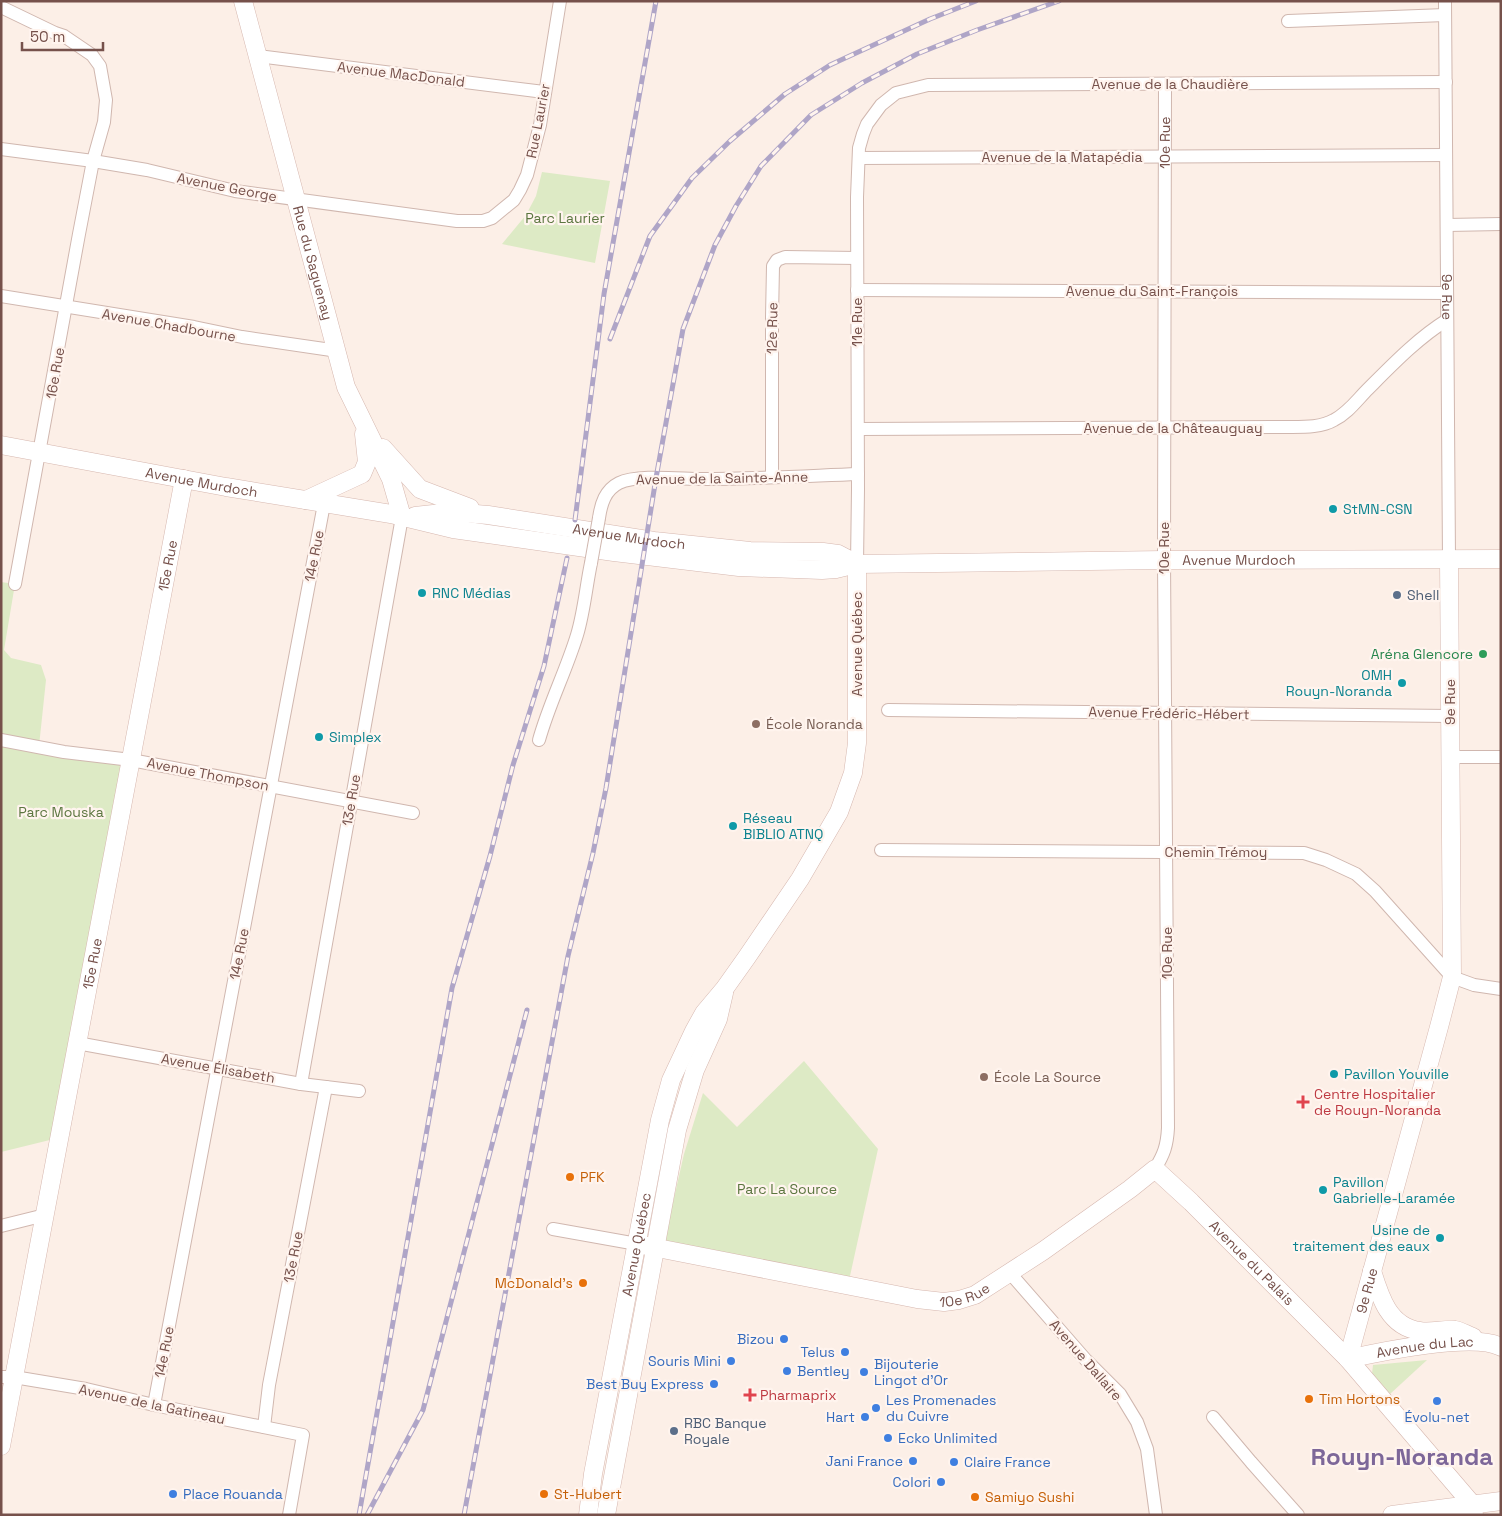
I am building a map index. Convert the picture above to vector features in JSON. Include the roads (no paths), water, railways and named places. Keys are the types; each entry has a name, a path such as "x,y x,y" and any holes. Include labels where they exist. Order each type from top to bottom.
{"street":[{"name":"Rue du Saguenay","path":"243,1 297,199 334,345 338,351 346,388 391,479 402,517"},
{"name":"Rue Laurier","path":"482,221 492,218 514,200 527,175 540,125 560,1"},
{"name":"9e Rue","path":"1348,1359 1452,977 1445,1"},
{"name":"16e Rue","path":"1,7 64,36 92,54 100,66 106,100 104,122 93,161 15,584"},
{"path":"1288,21 1445,15"},
{"name":"Avenue MacDonald","path":"258,56 544,92"},
{"name":"Avenue de la Chaudière","path":"896,93 928,84 1446,82"},
{"name":"10e Rue","path":"553,1229 876,1292 944,1302 974,1295 1010,1273 1130,1190 1155,1168 1162,1158 1167,1145 1168,1128 1164,560 1165,84"},
{"name":"11e Rue","path":"857,564 856,198 859,158 863,134 867,124 881,105 896,93"},
{"name":"Avenue George","path":"1,149 93,161 183,178 235,191 457,221 482,221"},
{"name":"Avenue de la Matapédia","path":"859,158 1446,155"},
{"path":"1446,225 1501,224"},
{"name":"12e Rue","path":"772,477 773,266 777,260 785,257 857,258"},
{"name":"Avenue du Saint-François","path":"857,290 1447,293"},
{"name":"Avenue Chadbourne","path":"1,296 66,308 194,327 242,337 338,351"},
{"name":"Avenue de la Châteauguay","path":"858,429 1292,427 1322,425 1349,410 1400,358 1434,327 1447,320"},
{"path":"306,500 362,474 366,462 366,443 358,412"},
{"path":"358,412 386,453 420,489 459,505 502,517"},
{"name":"Avenue Murdoch","path":"1,445 402,517 453,529 715,565 822,570 857,564 1164,560 1501,559"},
{"name":"Avenue de la Sainte-Anne","path":"539,740 549,707 578,633 602,503 618,484 626,481 656,478 858,474"},
{"name":"15e Rue","path":"1,1446 8,1377 45,1214 184,479"},
{"name":"14e Rue","path":"154,1405 324,504"},
{"name":"Avenue Murdoch","path":"402,517 452,512 502,517 654,541 750,551 838,554 857,564"},
{"name":"13e Rue","path":"301,1084 402,517"},
{"name":"Avenue Québec","path":"588,1515 593,1474 660,1120 671,1080 704,1013 725,988 800,879 827,835 839,812 853,773 857,743 857,564"},
{"name":"Avenue Frédéric-Hébert","path":"888,710 1450,716"},
{"name":"Avenue Thompson","path":"1,740 64,752 131,760 413,813"},
{"path":"1450,757 1501,757"},
{"name":"Chemin Trémoy","path":"881,850 1304,853 1341,866 1356,874 1375,891 1452,977 1474,985 1501,989"},
{"name":"Avenue Québec","path":"606,1515 681,1113 699,1062 718,1019 725,988"},
{"name":"Avenue Élisabeth","path":"77,1043 301,1084 359,1091"},
{"name":"13e Rue","path":"264,1427 269,1385 326,1087"},
{"name":"Avenue du Palais","path":"1155,1168 1348,1359 1473,1510"},
{"path":"1,1226 45,1214"},
{"path":"1372,1271 1382,1302 1389,1314 1402,1325 1420,1331 1455,1330 1493,1344"},
{"name":"Avenue Dallaire","path":"1010,1273 1086,1360 1120,1394 1136,1422 1147,1450 1156,1515"},
{"name":"Avenue du Lac","path":"1348,1359 1390,1349 1455,1342 1493,1344"},
{"name":"Avenue de la Gatineau","path":"8,1377 86,1389 154,1405 303,1435 288,1515"},
{"path":"1213,1417 1250,1462 1298,1515"},
{"path":"1392,1515 1473,1510 1501,1501"}],"railway":[{"path":"575,520 604,294 656,1"},
{"path":"610,339 650,236 692,178 730,141 785,94 830,65 930,19 976,1"},
{"path":"464,1515 568,956 593,853 606,788 656,478 683,329 715,245 761,166 811,115 862,83 917,54 977,30 1059,1"},
{"path":"359,1515 452,988 490,856 513,765 544,666 567,558"},
{"path":"367,1515 423,1410 527,1010"}],"place":[{"name":"StMN-CSN","path":"1333,509"},
{"name":"RNC Médias","path":"422,593"},
{"name":"Shell","path":"1397,595"},
{"name":"Aréna Glencore","path":"1483,654"},
{"name":"OMH Rouyn-Noranda","path":"1402,683"},
{"name":"École Noranda","path":"756,724"},
{"name":"Simplex","path":"319,737"},
{"name":"Réseau BIBLIO ATNQ","path":"733,826"},
{"name":"Pavillon Youville","path":"1334,1074"},
{"name":"École La Source","path":"984,1077"},
{"name":"Centre Hospitalier de Rouyn-Noranda","path":"1303,1102"},
{"name":"PFK","path":"570,1177"},
{"name":"Pavillon Gabrielle-Laramée","path":"1323,1190"},
{"name":"Usine de traitement des eaux","path":"1440,1238"},
{"name":"McDonald's","path":"583,1283"},
{"name":"Bizou","path":"784,1339"},
{"name":"Telus","path":"845,1352"},
{"name":"Souris Mini","path":"731,1361"},
{"name":"Bentley","path":"787,1371"},
{"name":"Bijouterie Lingot d’Or","path":"864,1372"},
{"name":"Best Buy Express","path":"714,1384"},
{"name":"Pharmaprix","path":"750,1395"},
{"name":"Tim Hortons","path":"1309,1399"},
{"name":"Évolu-net","path":"1437,1401"},
{"name":"Les Promenades du Cuivre","path":"876,1408"},
{"name":"Hart","path":"865,1417"},
{"name":"RBC Banque Royale","path":"674,1431"},
{"name":"Ecko Unlimited","path":"888,1438"},
{"name":"Jani France","path":"913,1461"},
{"name":"Claire France","path":"954,1462"},
{"name":"Colori","path":"941,1482"},
{"name":"Place Rouanda","path":"173,1494"},
{"name":"St-Hubert","path":"544,1494"},
{"name":"Samiyo Sushi","path":"975,1497"}],"district":[{"name":"Rouyn-Noranda","path":"1402,1457"}],"park label":[{"name":"Parc Laurier","path":"565,218"},
{"name":"Parc Mouska","path":"61,812"},
{"name":"Parc La Source","path":"787,1189"}]}
